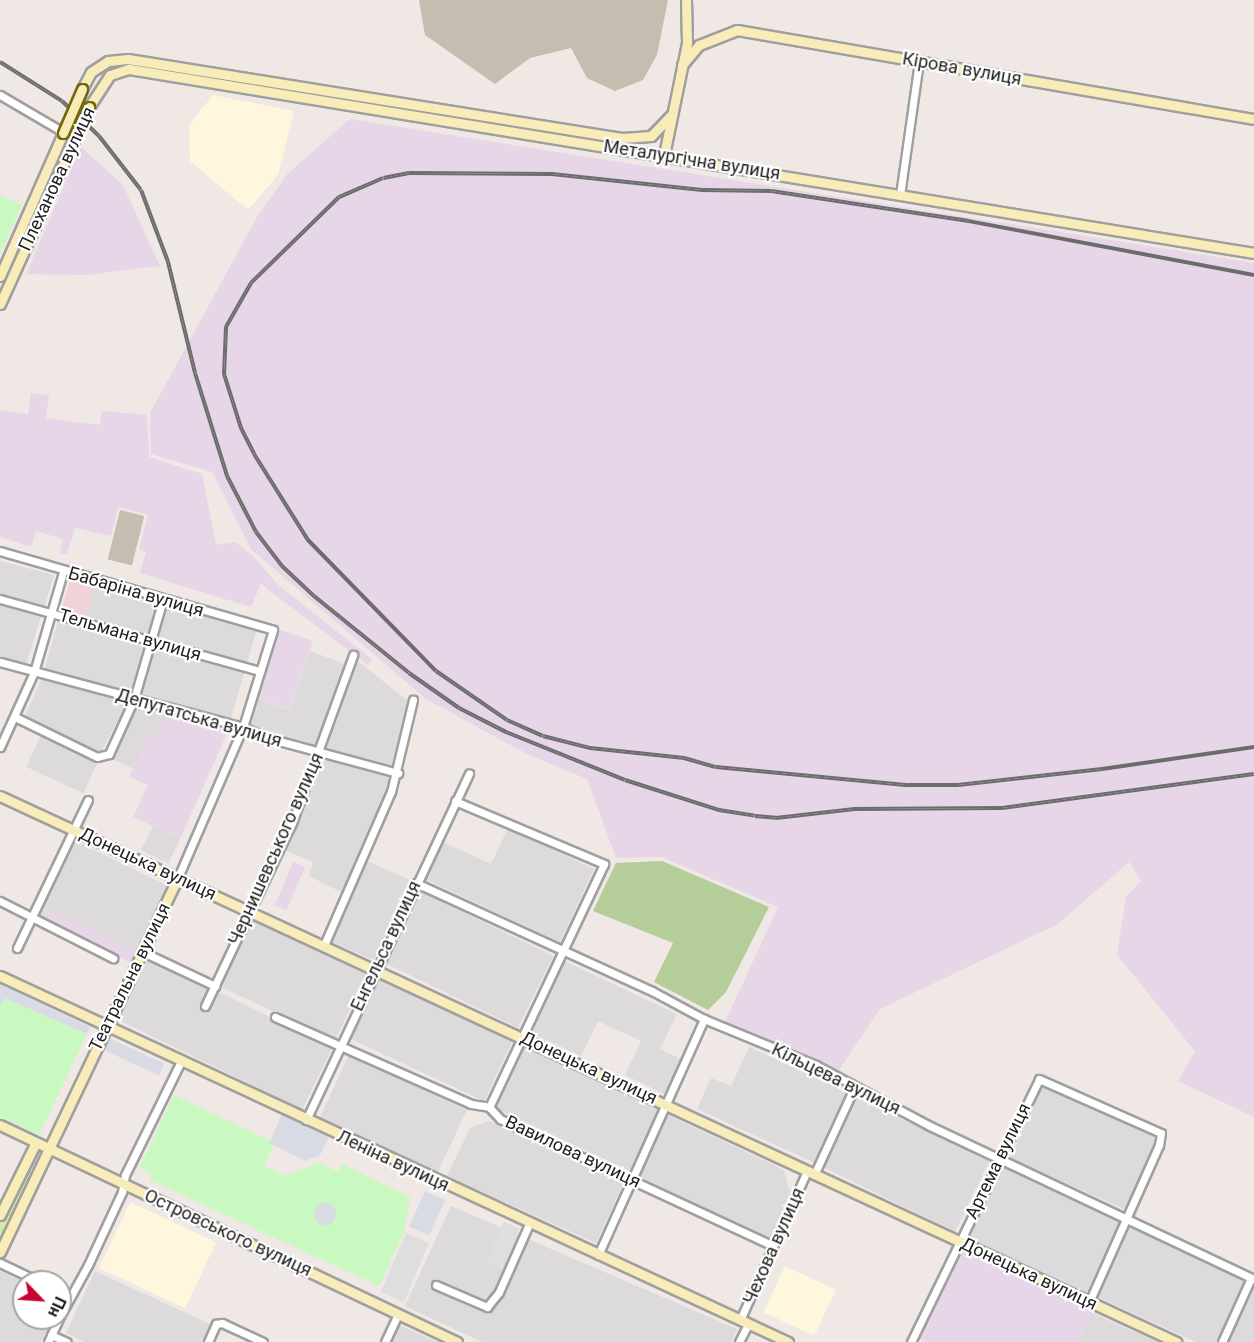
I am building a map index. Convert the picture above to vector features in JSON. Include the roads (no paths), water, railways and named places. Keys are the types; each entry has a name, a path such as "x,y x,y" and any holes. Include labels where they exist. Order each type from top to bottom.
{"street":[{"path":"664,155 682,65 688,21 686,0"},
{"path":"688,21 695,37 707,40"},
{"name":"Кірова вулиця","path":"682,65 707,40 737,30 1254,119"},
{"name":"Плеханова вулиця","path":"0,276 91,72 108,61 128,58"},
{"name":"Металургічна вулиця","path":"128,58 629,139 651,136 672,114"},
{"path":"900,195 919,61"},
{"name":"Плеханова вулиця","path":"0,304 89,107 110,75 129,69"},
{"name":"Металургічна вулиця","path":"129,69 1254,253"},
{"path":"0,95 75,139"},
{"name":"Бабаріна вулиця","path":"0,551 63,572 273,630"},
{"path":"0,747 3,732 15,717 34,672 63,572"},
{"name":"Тельмана вулиця","path":"0,599 260,671"},
{"path":"15,717 97,757 109,754 134,699 163,599"},
{"name":"Театральна вулиця","path":"0,1252 178,877 243,727 273,630"},
{"name":"Чернишевського вулиця","path":"205,1006 321,751 353,655"},
{"name":"Депутатська вулиця","path":"0,662 243,727 268,738 398,773"},
{"path":"324,945 398,773 413,700"},
{"name":"Енгельса вулиця","path":"306,1120 469,773"},
{"name":"Донецька вулиця","path":"0,796 1176,1342"},
{"path":"17,948 88,800"},
{"path":"456,801 604,864 489,1107"},
{"name":"Кільцева вулиця","path":"416,883 562,952 652,991 704,1019 816,1065 999,1158 1253,1278"},
{"path":"0,901 113,958"},
{"path":"143,952 215,986"},
{"name":"Леніна вулиця","path":"0,976 529,1224 788,1342"},
{"name":"Вавилова вулиця","path":"275,1017 339,1047 355,1050 471,1104 489,1107 500,1119 773,1246"},
{"path":"598,1255 704,1019"},
{"path":"72,1291 88,1265 181,1061"},
{"name":"Артема вулиця","path":"911,1342 1039,1079 1161,1133 1126,1219"},
{"name":"Чехова вулиця","path":"740,1342 744,1322 773,1246 855,1086"},
{"name":"Островського вулиця","path":"0,1125 457,1342"},
{"path":"0,1215 36,1142"},
{"path":"1089,1302 1126,1219"},
{"path":"436,1285 487,1307 499,1292 529,1224"},
{"path":"0,1263 15,1270"},
{"path":"1222,1342 1253,1278"},
{"path":"385,1342 398,1314"},
{"path":"208,1342 216,1324 222,1323 263,1342"},
{"path":"49,1338 67,1342"}],"railway":[{"path":"0,62 62,101 99,136 141,190 168,262 195,373 227,476 256,532 282,566 314,596 409,673 459,708 506,732 625,780 719,810 776,818 854,809 1002,808 1254,774"},
{"path":"1254,275 969,221 771,191 702,190 552,174 409,173 383,178 339,197 251,283 226,327 224,374 241,428 254,454 308,540 436,671 507,720 543,736 590,748 684,758 716,767 908,785 958,785 1102,769 1254,747"}]}
